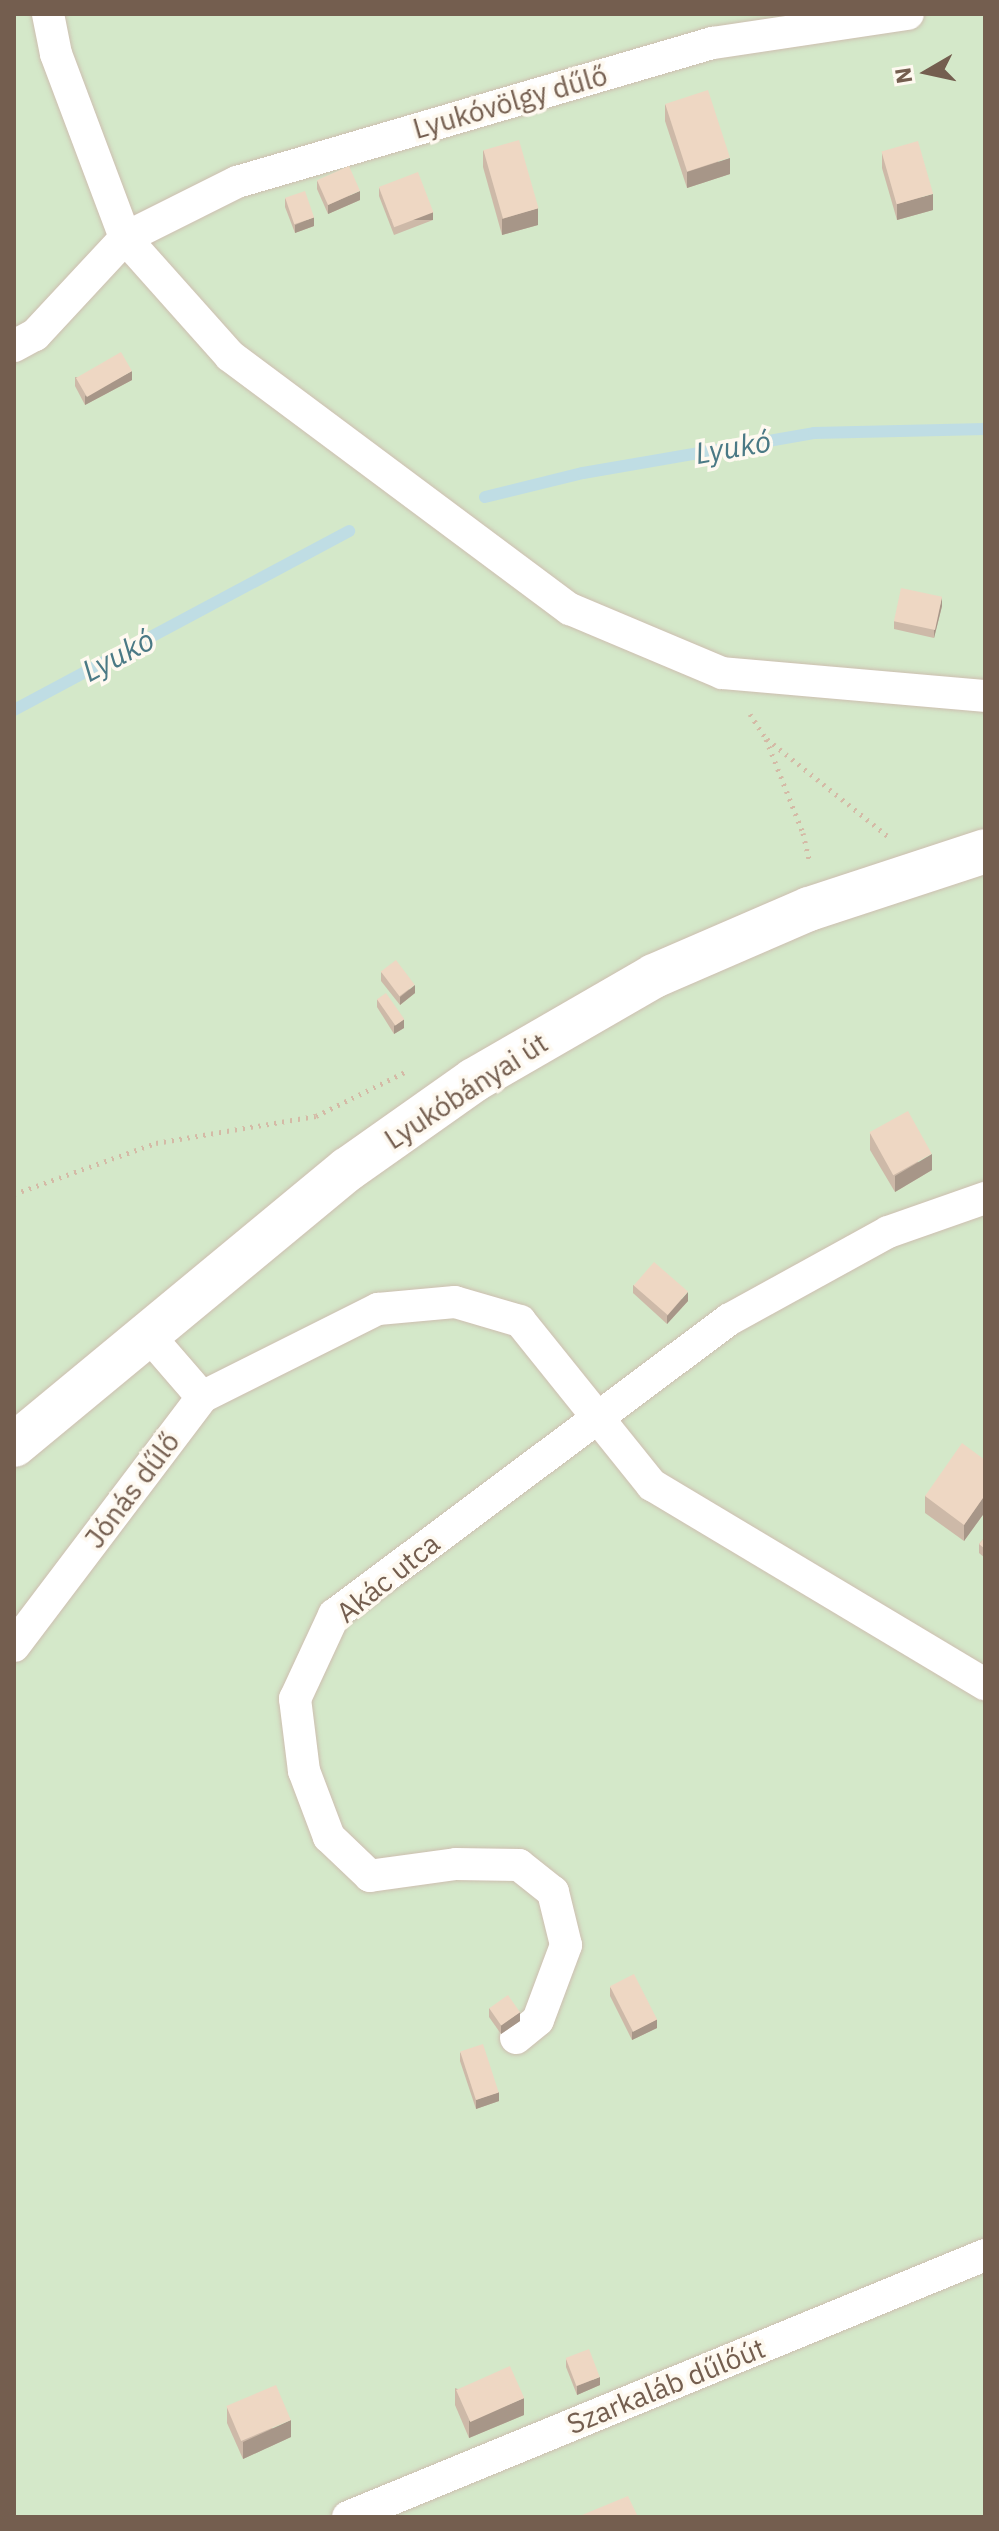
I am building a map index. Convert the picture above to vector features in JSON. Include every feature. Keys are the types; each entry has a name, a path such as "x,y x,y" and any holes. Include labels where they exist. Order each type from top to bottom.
{"main road":[{"name":"Lyukóbányai út","path":"14,1445 150,1337 348,1169 474,1080 654,976 809,909 985,851"}],"street":[{"path":"48,14 56,54 125,238 230,356 570,609 722,673 985,696"},
{"name":"Lyukóvölgy dűlő","path":"14,346 35,335 125,238 237,182 713,43 908,14"},
{"name":"Akác utca","path":"516,2038 538,2020 566,1945 553,1892 519,1865 456,1864 370,1876 329,1837 304,1771 295,1699 334,1615 730,1319 888,1232 985,1198"},
{"path":"150,1337 202,1397 378,1309 455,1302 520,1321 652,1485 985,1684"},
{"name":"Jónás dűlő","path":"14,1646 202,1397"},
{"name":"Szarkaláb dűlőút","path":"348,2517 985,2255"}],"path":[{"path":"809,909 810,867 803,833 766,739 928,869"},
{"path":"14,1194 156,1143 316,1116 415,1067 474,1080"}],"green space":[{"path":"14,14 985,14 985,2517 14,2517"}],"building":[{"path":"708,90 730,158 687,171 665,104"},
{"path":"519,140 539,208 503,218 483,150"},
{"path":"918,141 933,194 897,204 881,151"},
{"path":"349,166 360,191 328,205 317,180"},
{"path":"418,172 433,212 394,227 379,187"},
{"path":"305,191 314,217 294,224 285,198"},
{"path":"121,352 132,371 87,397 76,378"},
{"path":"901,588 942,597 935,630 894,621"},
{"path":"396,960 415,985 399,996 381,971"},
{"path":"386,993 404,1019 395,1026 377,999"},
{"path":"908,1111 932,1154 893,1175 870,1132"},
{"path":"654,1262 688,1292 668,1315 634,1285"},
{"path":"962,1443 985,1460 985,1495 964,1525 925,1496"},
{"path":"634,1974 657,2019 633,2032 610,1986"},
{"path":"508,1995 520,2012 501,2025 489,2008"},
{"path":"483,2044 499,2093 476,2100 460,2051"},
{"path":"589,2349 600,2377 576,2386 566,2358"},
{"path":"510,2366 524,2398 470,2422 456,2390"},
{"path":"276,2385 291,2420 241,2441 226,2406"},
{"path":"628,2496 638,2517 582,2517 582,2515"}],"waterway":[{"name":"Lyukó","path":"485,497 583,473 814,433 985,429"},
{"name":"Lyukó","path":"14,710 349,531"}]}
